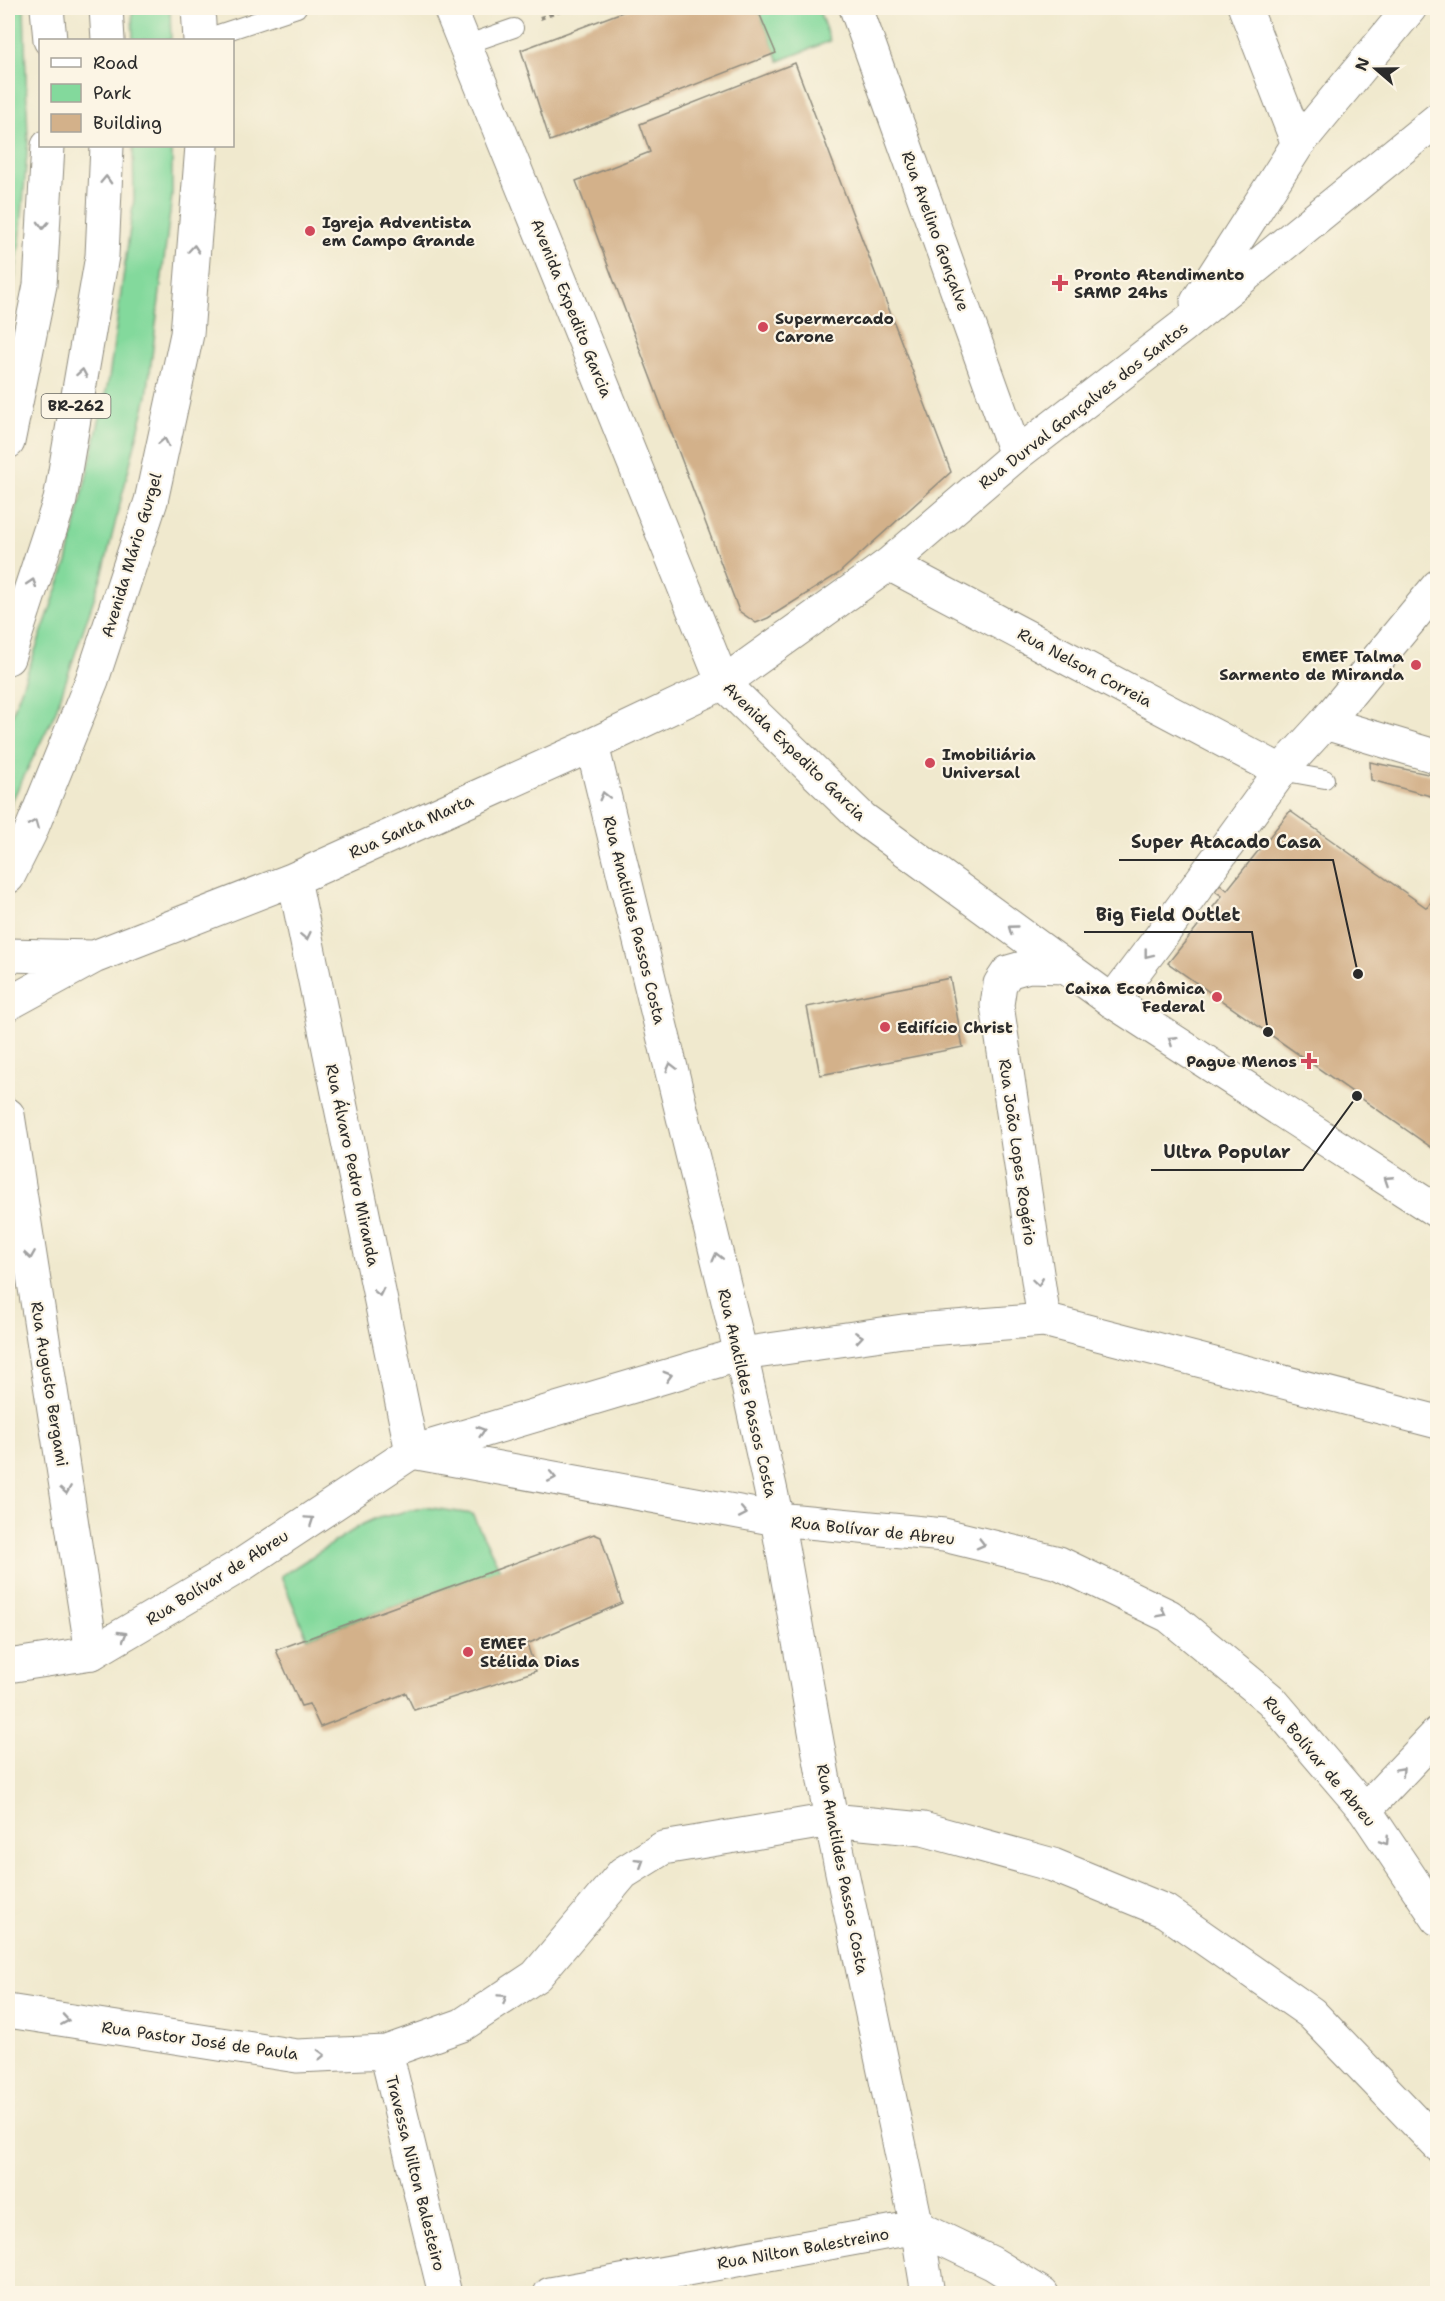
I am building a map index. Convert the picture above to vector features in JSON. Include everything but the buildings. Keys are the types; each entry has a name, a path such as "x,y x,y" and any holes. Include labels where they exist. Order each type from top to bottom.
{"street":[{"path":"47,8 50,39"},
{"path":"106,8 108,39"},
{"path":"198,8 200,39"},
{"name":"Rua Avelino Gonçalve","path":"856,8 1016,455"},
{"path":"1245,8 1298,144"},
{"path":"1182,327 1298,144 1410,8"},
{"name":"Avenida Expedito Garcia","path":"457,10 465,45 723,683 863,819 1112,1001 1437,1212"},
{"name":"Rua Durval Gonçalves dos Santos","path":"723,683 889,564 1016,455 1182,327 1437,119"},
{"name":"BR-262","path":"8,442 40,285 48,147"},
{"name":"BR-262","path":"8,658 60,500 102,256 107,147"},
{"name":"Avenida Mário Gurgel","path":"8,877 30,833 92,680 151,501 187,334 202,147"},
{"name":"Rua Nelson Correia","path":"889,564 1281,771"},
{"path":"1112,1001 1281,771 1325,723 1437,586"},
{"name":"Rua Santa Marta","path":"8,1004 94,957 294,879 592,745 723,683"},
{"path":"1325,723 1437,757"},
{"name":"Rua Anatildes Passos Costa","path":"592,745 741,1354 777,1519 831,1820 917,2228 928,2294"},
{"name":"Rua Álvaro Pedro Miranda","path":"294,879 412,1452"},
{"name":"Rua Santa Marta","path":"8,955 94,957"},
{"name":"Rua João Lopes Rogério","path":"1044,1320 997,1005 1000,984 1008,972 1029,966 1065,967"},
{"name":"Rua Augusto Bergami","path":"8,1115 92,1653"},
{"name":"Rua Bolívar de Abreu","path":"8,1666 92,1653 243,1564 412,1452 741,1354 903,1330 1044,1320 1437,1422"},
{"name":"Rua Bolívar de Abreu","path":"412,1452 777,1519 944,1535 1059,1563 1169,1616 1271,1700 1365,1810 1437,1919"},
{"path":"1365,1810 1437,1733"},
{"name":"Rua Pastor José de Paula","path":"8,2011 297,2056 386,2052 462,2025 536,1976 623,1874 663,1848 831,1820 923,1829 1042,1862 1165,1911 1311,2013 1437,2145"},
{"name":"Travessa Nilton Balesteiro","path":"386,2052 445,2294"},
{"path":"917,2228 992,2263 1042,2294"},
{"name":"Rua Nilton Balestreino","path":"550,2294 917,2228"}],"lane":[{"path":"203,39 297,8"},
{"path":"465,45 514,28"},
{"path":"1281,771 1325,778"}],"green space":[{"path":"8,8 24,8 28,141 20,241 8,322"},
{"path":"132,8 170,8 171,39 133,39"},
{"path":"757,8 818,8 830,41 779,61"},
{"path":"133,147 172,147 172,196 147,396 103,572 55,713 8,809 8,726 67,562 109,378 134,199"},
{"path":"425,1507 472,1514 500,1569 307,1638 281,1576 363,1524 374,1519"}],"place":[{"name":"Igreja Adventista em Campo Grande","path":"310,231"},
{"name":"Pronto Atendimento SAMP 24hs","path":"1060,283"},
{"name":"Supermercado Carone","path":"763,327"},
{"name":"EMEF Talma Sarmento de Miranda","path":"1416,665"},
{"name":"Imobiliária Universal","path":"930,763"},
{"name":"Super Atacado Casa","path":"1358,974"},
{"name":"Caixa Econômica Federal","path":"1217,997"},
{"name":"Edifício Christ","path":"885,1027"},
{"name":"Big Field Outlet","path":"1268,1032"},
{"name":"Pague Menos","path":"1309,1061"},
{"name":"Ultra Popular","path":"1357,1096"},
{"name":"EMEF Stélida Dias","path":"468,1652"}]}
